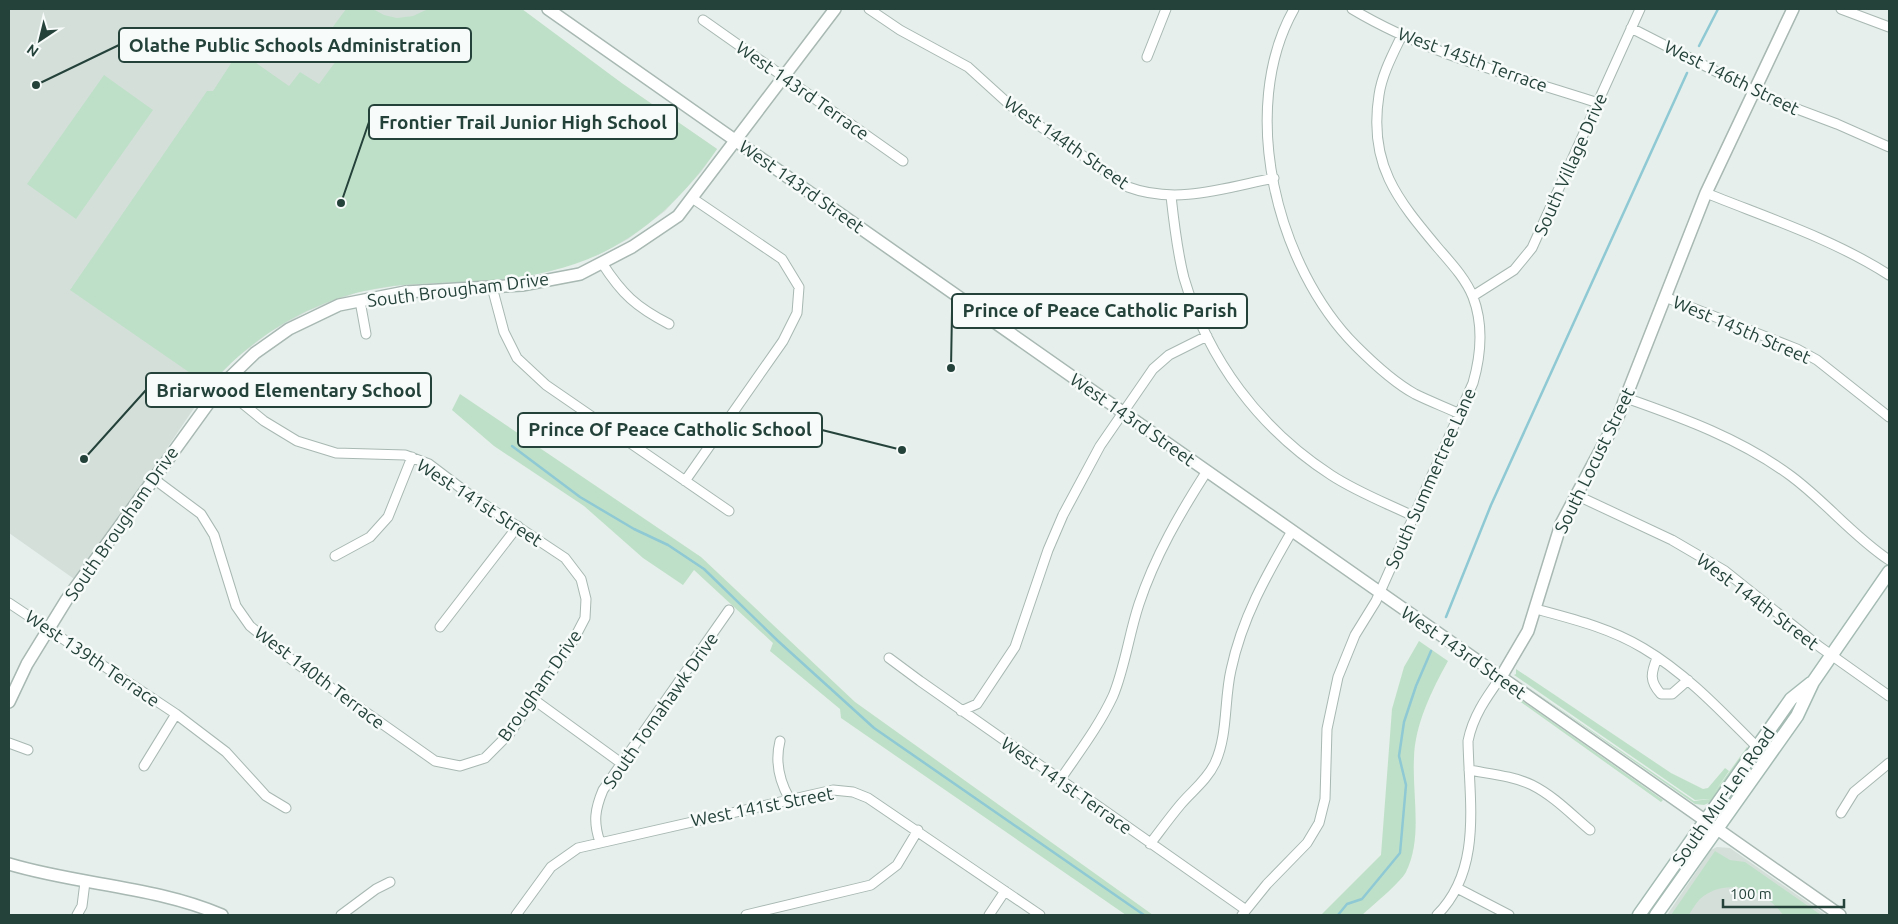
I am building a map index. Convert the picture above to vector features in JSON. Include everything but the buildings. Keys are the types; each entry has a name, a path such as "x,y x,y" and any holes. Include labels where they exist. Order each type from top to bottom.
{"main road":[{"name":"South Mur-Len Road","path":"1656,915 1797,716 1813,682 1889,572"},
{"name":"South Mur-Len Road","path":"1639,915 1791,700 1813,682"}],"street":[{"name":"West 143rd Street","path":"548,9 1840,915"},
{"name":"South Brougham Drive","path":"9,702 27,664 67,599 221,386 255,353 289,329 339,305 405,292 522,284 580,274 632,247 678,216 835,9"},
{"name":"West 144th Street","path":"869,9 900,30 968,67 1011,106 1115,180 1142,192 1171,196 1193,195 1274,178"},
{"path":"1147,57 1166,9"},
{"path":"1294,9 1279,40 1268,88 1267,138 1284,224 1294,253 1317,297 1336,324 1375,364 1406,388 1460,414"},
{"name":"West 145th Terrace","path":"1352,9 1402,35 1451,55 1598,103"},
{"name":"South Village Drive","path":"1473,296 1514,270 1532,248 1640,9"},
{"name":"South Locust Street","path":"1438,915 1457,888 1464,874 1470,850 1468,741 1471,725 1476,713 1519,650 1536,609 1553,544 1576,495 1605,445 1626,398 1706,193 1794,9"},
{"path":"1841,9 1889,27"},
{"name":"West 143rd Terrace","path":"703,20 903,161"},
{"name":"West 146th Street","path":"1632,28 1754,91 1889,147"},
{"name":"South Summertree Lane","path":"1244,913 1267,884 1307,843 1319,823 1326,799 1327,729 1338,676 1352,641 1379,592 1460,414 1473,383 1481,347 1480,327 1473,296 1459,273 1399,200 1383,167 1378,146 1377,109 1383,78 1402,35"},
{"path":"1706,193 1835,245 1866,260 1889,275"},
{"path":"1171,196 1175,235 1184,277 1194,306 1207,336 1226,370 1249,402 1286,441 1333,476 1413,516"},
{"path":"685,481 783,341 797,313 799,287 782,259 692,198"},
{"path":"602,263 618,287 646,312 669,324"},
{"path":"492,287 504,332 516,358 546,384 729,511"},
{"name":"West 145th Street","path":"1665,297 1797,349 1817,360 1889,417"},
{"path":"360,301 366,334"},
{"path":"961,711 977,704 1015,647 1062,515 1100,446 1122,412 1147,377 1163,360 1207,336"},
{"name":"West 141st Street","path":"221,386 264,421 297,441 336,453 405,455 429,464 470,495 565,558 572,566"},
{"path":"1626,398 1711,430 1770,461 1811,492 1863,540 1889,560"},
{"path":"335,556 370,537 388,516 412,458"},
{"path":"1060,780 1107,708 1120,673 1131,631 1150,574 1171,532 1207,471"},
{"name":"West 140th Terrace","path":"154,479 201,514 214,536 236,606 250,626 296,662 415,747"},
{"name":"West 144th Street","path":"1576,495 1702,556 1758,595 1793,626 1889,696"},
{"path":"440,627 518,526"},
{"path":"1150,844 1180,804 1204,780 1216,761 1221,742 1230,671 1237,644 1259,588 1292,531"},
{"name":"Brougham Drive","path":"415,747 435,761 460,766 485,758 510,733 585,618 586,598 581,579 572,566"},
{"name":"West 139th Terrace","path":"9,603 176,714 226,752 266,796 286,808"},
{"path":"1536,609 1583,621 1612,632 1657,658 1688,680 1758,748"},
{"name":"South Tomahawk Drive","path":"600,842 594,824 597,805 603,790 729,610"},
{"name":"West 141st Terrace","path":"889,658 1244,913"},
{"path":"1657,658 1651,674 1653,685 1661,694 1672,694 1688,680"},
{"path":"533,699 621,763"},
{"name":"West 139th Terrace","path":"144,766 176,714"},
{"path":"780,741 778,762 782,786 789,798"},
{"path":"9,744 28,750"},
{"path":"1841,813 1854,792 1889,763"},
{"path":"1468,770 1513,778 1532,785 1545,793 1590,830"},
{"name":"West 141st Street","path":"516,915 557,861 578,848 825,790 853,792 868,798 918,830 1040,915"},
{"path":"746,915 870,885 897,864 918,830"},
{"path":"9,864 85,882 156,895 222,915"},
{"path":"77,915 82,906 85,882"},
{"path":"341,915 370,893 390,882"},
{"path":"1457,888 1509,915"},
{"path":"989,915 1005,891"}],"shaded area":[{"path":"9,9 514,9 717,149 701,172 665,211 628,239 598,255 551,271 529,276 401,285 358,292 308,311 270,332 236,358 209,386 77,581 9,533"},
{"path":"1717,847 1730,848 1826,915 1667,915 1711,850"}],"green space":[{"path":"346,9 373,9 384,15 397,18 413,16 428,9 522,9 623,84 717,149 684,191 665,210 623,241 600,254 576,264 514,278 403,285 348,295 296,316 272,331 249,347 209,386 70,290 207,91 213,91 239,51 289,86 300,72 319,84 336,61 318,47"},
{"path":"104,75 153,110 76,219 27,184"},
{"path":"460,394 701,557 855,702 1153,915 1126,915 841,718 840,709 770,651 773,643 694,570 683,585 643,558 584,506 494,446 452,410"},
{"path":"1419,641 1448,661 1425,708 1417,733 1414,758 1416,816 1411,859 1403,877 1362,915 1321,915 1381,855 1392,709 1404,667"},
{"path":"1516,669 1671,773 1703,789 1708,788 1725,768 1729,771 1714,793 1747,747 1748,750 1713,801 1704,805 1695,804 1515,678 1694,801 1710,799 1695,800 1514,675 1516,674"},
{"path":"1504,690 1510,692 1663,800 1661,802"},
{"path":"1715,851 1730,860 1745,862 1821,915 1783,915 1767,899 1745,889 1733,887 1710,892 1700,899 1689,915 1671,915"}],"waterway":[{"path":"1699,46 1718,9"},
{"path":"1446,617 1491,505 1687,73"},
{"path":"512,446 580,497 634,529 668,545 704,569 778,641 874,728 1144,915"},
{"path":"1338,915 1347,904 1362,899 1400,853 1406,785 1399,756 1404,722 1416,686 1431,651"}],"place":[{"name":"Olathe Public Schools Administration","path":"36,85"},
{"name":"Frontier Trail Junior High School","path":"341,203"},
{"name":"Prince of Peace Catholic Parish","path":"951,368"},
{"name":"Prince Of Peace Catholic School","path":"902,450"},
{"name":"Briarwood Elementary School","path":"84,459"}]}
